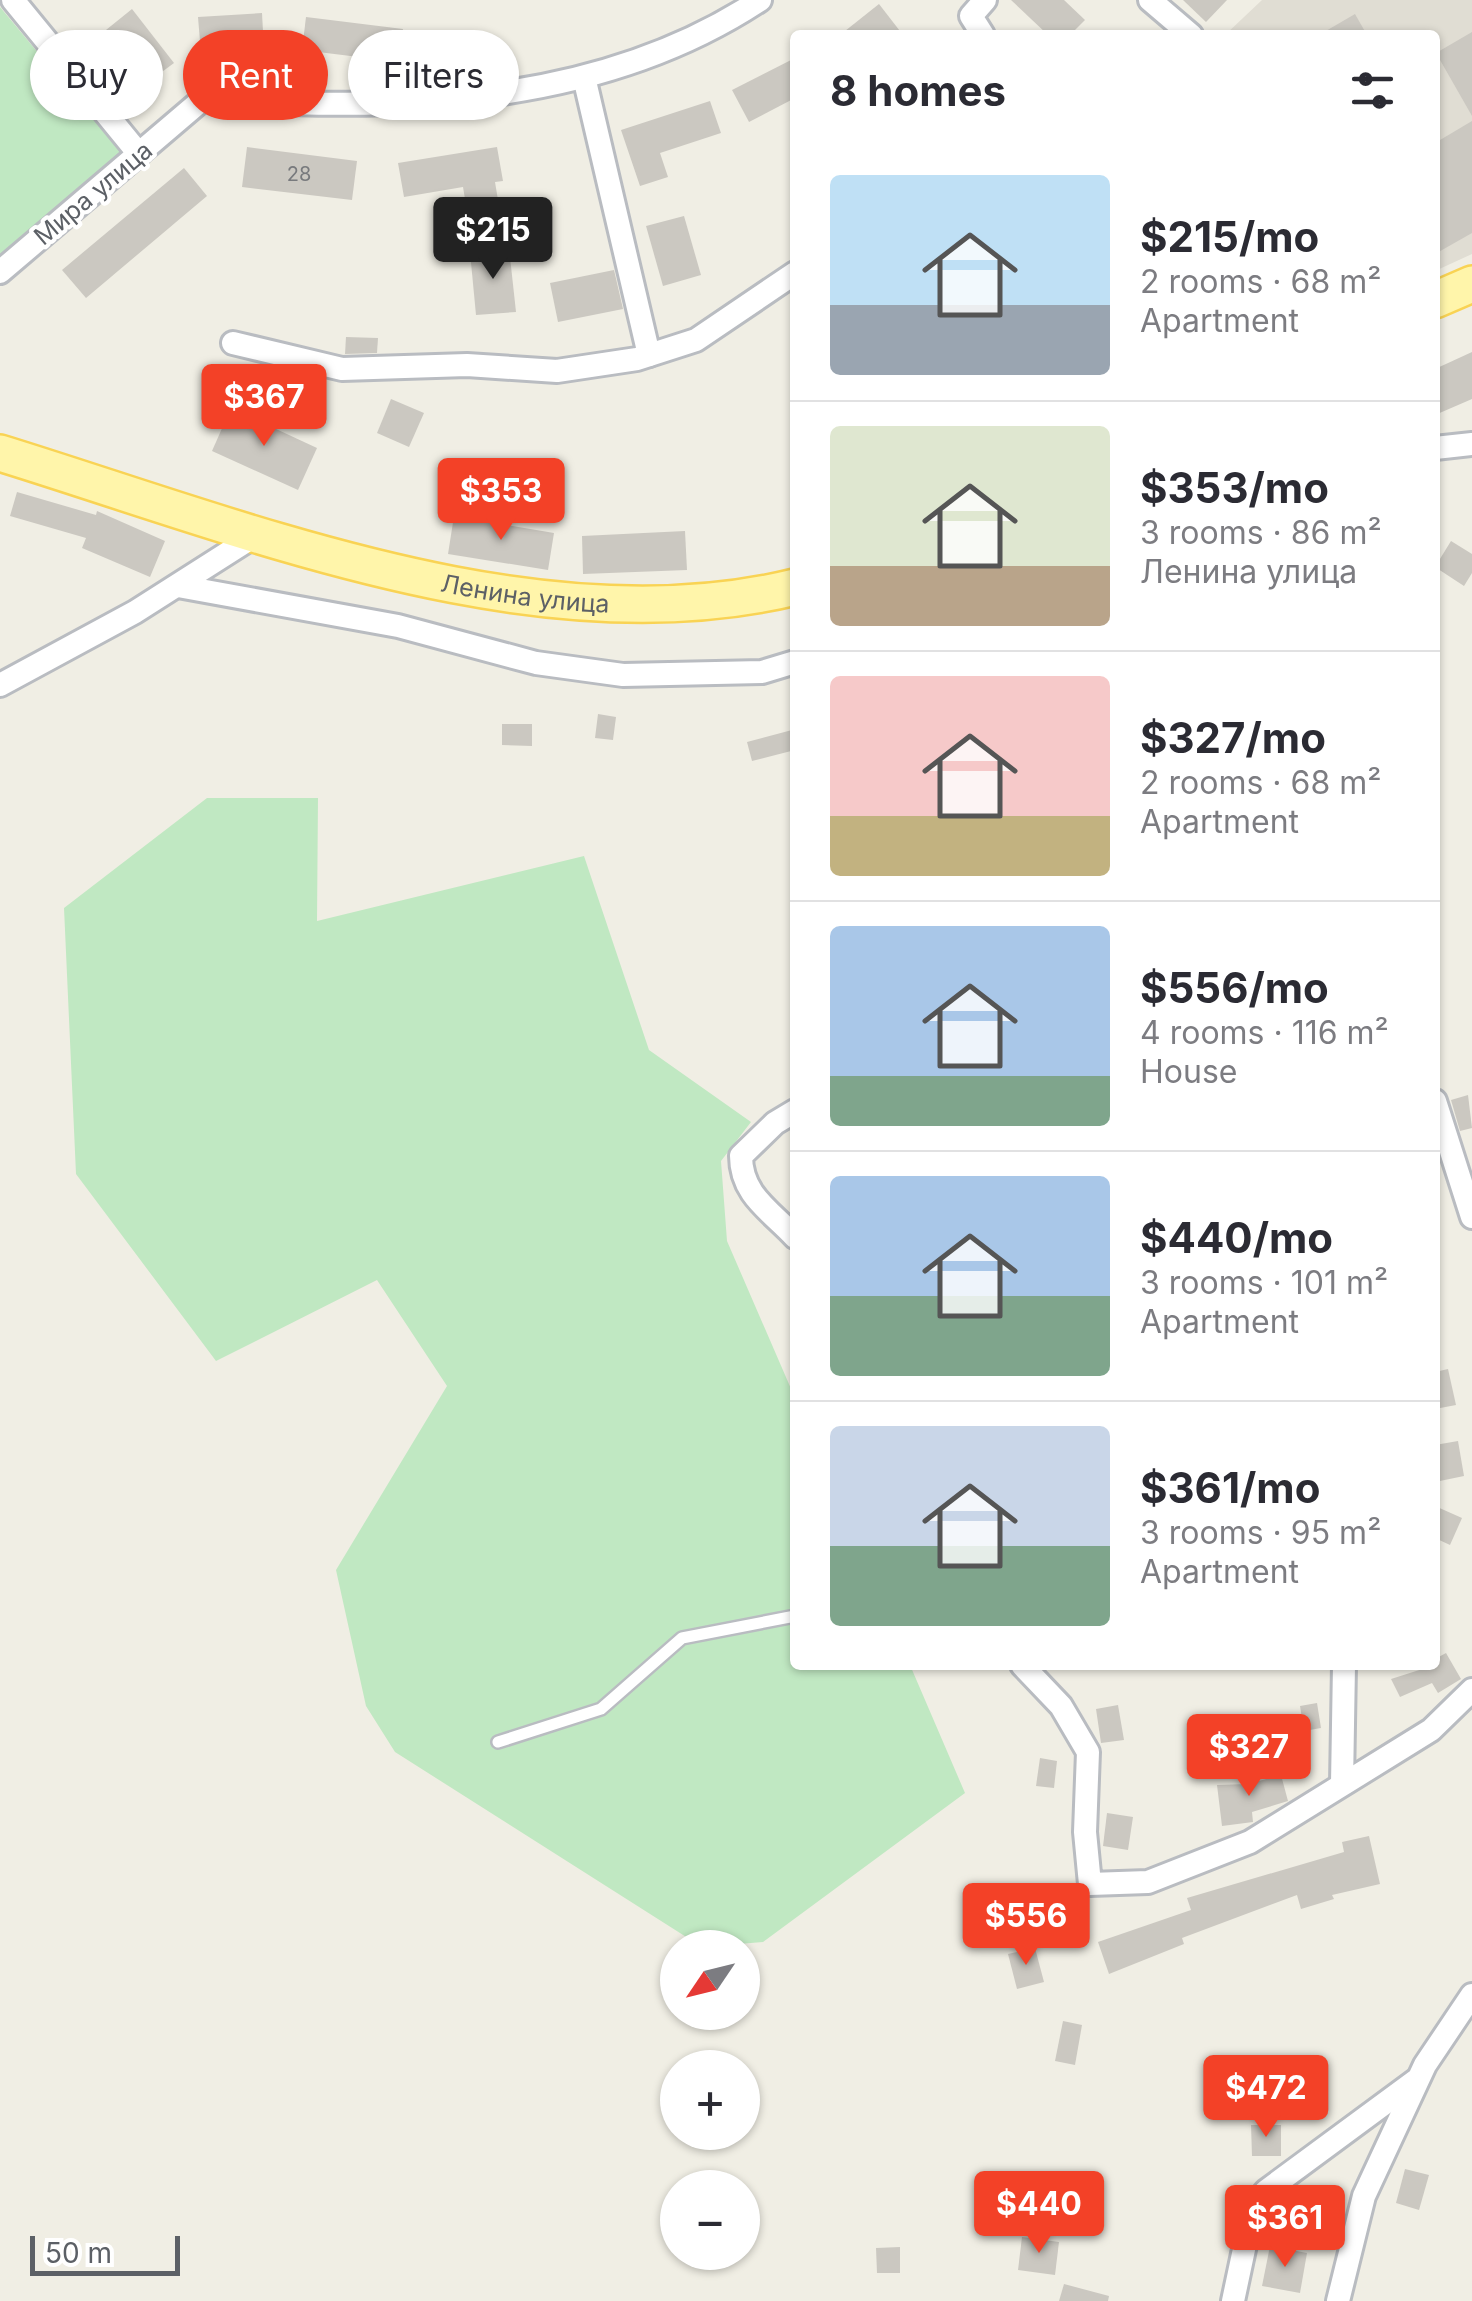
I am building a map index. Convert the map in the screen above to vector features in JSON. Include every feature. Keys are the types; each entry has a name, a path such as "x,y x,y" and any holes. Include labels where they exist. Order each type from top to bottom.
{"main road":[{"path":"1440,298 1472,284"},
{"name":"Ленина улица","path":"0,453 397,576 592,602 741,600 790,588"}],"street":[{"path":"14,0 139,154"},
{"name":"Мира улица","path":"0,272 203,100 319,106 426,104 584,77 725,23 760,0"},
{"path":"980,30 971,16 986,0"},
{"path":"1150,0 1184,30"},
{"path":"584,77 649,355"},
{"path":"233,343 342,369 467,365 557,371 649,355 696,340 790,277"},
{"path":"1440,447 1472,444"},
{"path":"0,686 178,586 259,533"},
{"path":"178,586 398,626 536,662 623,675 762,672 790,664"},
{"path":"790,1115 740,1156 740,1177 765,1210 790,1232"},
{"path":"1440,1117 1472,1217"},
{"path":"1027,1670 1061,1706 1088,1752 1084,1832 1090,1884 1148,1882 1250,1842 1432,1730 1472,1690"},
{"path":"1342,1784 1344,1670"},
{"path":"1338,2301 1364,2196 1418,2079 1472,1995"},
{"path":"1233,2301 1253,2208 1266,2191 1418,2079"}],"lane":[{"path":"498,1742 602,1709 682,1638 790,1617"}],"shaded area":[{"path":"1262,0 1472,0 1472,254 1440,269 1440,30 1230,30"}],"green space":[{"path":"0,7 30,43 30,120 94,120 123,155 0,257"},
{"path":"207,798 318,798 317,921 584,856 649,1050 751,1122 721,1161 727,1241 790,1386 790,1670 912,1670 965,1793 760,1942 760,1930 675,1930 395,1752 366,1706 336,1570 447,1386 377,1280 216,1361 76,1174 64,908"}],"building":[{"path":"1011,0 1064,0 1085,20 1075,30 1043,30"},
{"path":"1183,0 1227,0 1206,22"},
{"path":"879,4 899,30 846,30"},
{"path":"132,9 148,30 106,30"},
{"path":"262,13 263,30 199,30 198,17"},
{"path":"1355,14 1364,30 1328,30"},
{"path":"306,17 403,29 348,30 348,56 328,53 328,30 304,30"},
{"path":"1472,32 1472,116 1440,60 1440,51"},
{"path":"163,49 174,63 163,71"},
{"path":"790,61 790,101 749,122 732,90"},
{"path":"710,101 721,133 660,153 668,177 640,186 621,130"},
{"path":"1472,121 1472,233 1440,251 1440,140"},
{"path":"247,147 357,161 352,200 242,187"},
{"path":"497,147 503,181 495,182 499,206 467,211 463,187 404,197 398,163"},
{"path":"184,168 207,196 86,298 62,270"},
{"path":"684,216 701,275 663,286 646,226"},
{"path":"509,248 516,312 476,315 470,252"},
{"path":"614,270 623,309 558,322 550,283"},
{"path":"346,337 378,338 377,353 345,354"},
{"path":"1472,352 1472,399 1440,413 1440,367"},
{"path":"391,399 424,413 409,447 377,433"},
{"path":"231,408 317,448 298,490 212,451"},
{"path":"17,492 96,515 97,511 165,541 150,577 82,548 86,538 10,516"},
{"path":"454,516 554,533 548,570 448,554"},
{"path":"685,531 687,570 583,574 582,536"},
{"path":"1451,541 1472,554 1472,573 1464,586 1440,570 1440,559"},
{"path":"598,714 616,717 613,740 595,738"},
{"path":"502,724 532,724 532,746 502,745"},
{"path":"790,731 790,751 752,761 747,742"},
{"path":"1468,1095 1472,1128 1460,1131 1451,1100"},
{"path":"1448,1369 1456,1405 1440,1408 1440,1371"},
{"path":"1458,1441 1464,1476 1440,1481 1440,1444"},
{"path":"1440,1508 1462,1518 1450,1545 1440,1540"},
{"path":"1446,1653 1461,1679 1438,1693 1432,1683 1400,1697 1391,1679 1419,1670 1440,1670 1440,1656"},
{"path":"1317,1703 1321,1728 1304,1731 1300,1706"},
{"path":"1118,1705 1124,1740 1101,1743 1096,1709"},
{"path":"1040,1758 1057,1761 1054,1788 1036,1786"},
{"path":"1281,1775 1288,1801 1252,1812 1253,1822 1222,1826 1217,1785 1248,1784"},
{"path":"1107,1813 1133,1817 1128,1850 1103,1846"},
{"path":"1369,1836 1380,1884 1332,1895 1334,1899 1301,1909 1297,1895 1182,1938 1184,1944 1109,1974 1098,1942 1191,1910 1187,1898 1344,1852 1342,1842"},
{"path":"1035,1948 1044,1982 1017,1989 1008,1954"},
{"path":"1063,2021 1082,2025 1075,2065 1055,2061"},
{"path":"1251,2125 1281,2125 1281,2156 1252,2156"},
{"path":"1405,2169 1429,2175 1419,2210 1396,2203"},
{"path":"1022,2237 1059,2242 1055,2275 1018,2270"},
{"path":"1270,2246 1307,2253 1300,2293 1262,2286"},
{"path":"900,2247 900,2273 877,2273 876,2248"},
{"path":"1064,2284 1109,2296 1108,2301 1059,2301"}]}
